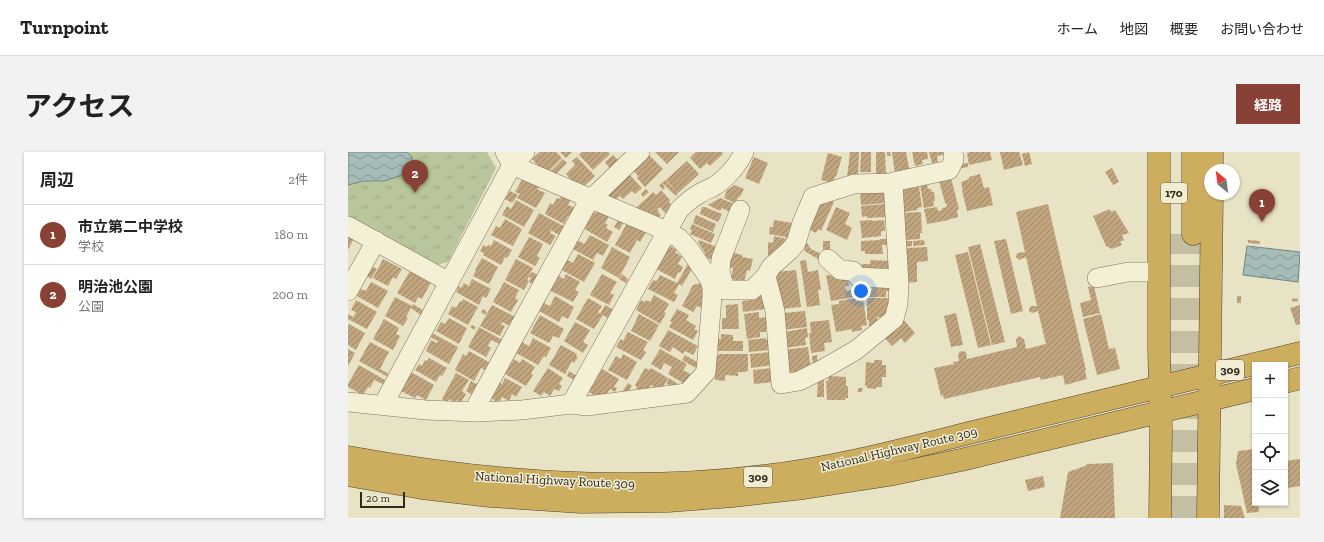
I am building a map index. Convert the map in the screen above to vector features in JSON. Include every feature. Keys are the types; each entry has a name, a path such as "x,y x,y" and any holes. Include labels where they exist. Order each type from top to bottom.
{"highway":[{"path":"1159,152 1160,518"},
{"name":"170","path":"1174,152 1183,234 1193,152"},
{"path":"1212,152 1212,164"},
{"path":"1208,518 1212,200"},
{"name":"National Highway Route 309","path":"348,457 399,466 504,479 604,485 712,481 765,476 876,457 1300,353"},
{"path":"1288,381 1300,378"},
{"name":"National Highway Route 309","path":"348,474 415,487 490,496 574,501 668,501 733,496 804,488 889,475 961,460 1252,390"}],"street":[{"path":"383,405 449,282 508,158 525,152"},
{"path":"473,412 588,202 640,152"},
{"path":"571,404 679,210 689,200 725,178 735,167 744,152"},
{"path":"508,158 591,199 679,238 689,249 709,278 716,281 725,290 752,290 766,276 771,267 796,243 802,223 813,197 854,184 893,183 949,170 954,160 953,152"},
{"path":"766,276 775,311 781,384 799,381 825,368 868,341 894,319 898,304 893,183"},
{"path":"348,402 426,410 473,412 522,410 571,404 587,406 687,392 706,372 712,297 720,271 727,227 740,210"},
{"path":"348,226 449,282"},
{"path":"348,291 376,241"},
{"path":"828,259 840,270 853,271 858,277 898,278"},
{"path":"1097,278 1128,272 1159,272"}],"green space":[{"path":"348,152 487,152 496,168 448,262 433,266 348,219"}],"water":[{"path":"348,152 407,152 412,157 412,165 400,176 384,181 363,181 348,185"},
{"path":"1247,246 1300,252 1298,282 1243,275"}],"building":[{"path":"540,152 556,152 562,158 550,170 551,171 563,159 567,163 553,177 546,174 532,159"},
{"path":"560,152 572,152 566,158"},
{"path":"582,152 608,152 610,154 593,170 579,155"},
{"path":"655,152 679,152 667,164"},
{"path":"696,152 722,152 723,154 710,166 707,163 700,169 690,158"},
{"path":"850,152 859,152 858,178 847,178"},
{"path":"861,152 871,152 871,172 860,172"},
{"path":"876,152 885,152 886,175 876,176"},
{"path":"887,152 890,152 891,156 887,156"},
{"path":"892,152 906,152 910,173 895,174"},
{"path":"912,152 927,152 928,159 922,160 923,164 915,166"},
{"path":"929,152 947,152 947,154 937,156 938,162 932,163"},
{"path":"990,152 992,160 969,165 967,153"},
{"path":"1000,152 1019,152 1023,165 1004,170"},
{"path":"1029,152 1032,164 1025,166 1022,154"},
{"path":"828,153 842,157 833,183 821,180"},
{"path":"613,155 619,161 610,169 605,162"},
{"path":"649,155 663,169 645,187 637,178 638,176 633,170"},
{"path":"577,157 595,176 584,186 581,183 577,187 566,174 575,165 572,161"},
{"path":"754,157 768,163 759,184 745,178"},
{"path":"687,161 699,174 678,193 666,180"},
{"path":"968,163 968,167 961,168 960,164"},
{"path":"1112,168 1119,182 1113,185 1105,172"},
{"path":"628,173 642,188 635,194 632,191 623,199 620,196 615,200 611,200 605,194"},
{"path":"980,174 984,188 989,187 993,205 967,211 961,182 969,179 969,177"},
{"path":"523,178 539,187 537,189 545,193 536,208 517,198 520,194 515,192"},
{"path":"951,178 959,209 957,210 958,217 927,224 924,209 937,207 938,211 947,207 939,181"},
{"path":"665,180 678,193 676,196 662,183"},
{"path":"662,183 665,188 663,190 659,185"},
{"path":"927,184 928,189 931,189 932,192 934,192 935,201 933,201 934,206 924,208 920,185"},
{"path":"735,185 744,189 735,203 724,198 727,190"},
{"path":"919,187 922,207 917,208 917,210 904,212 900,190"},
{"path":"646,189 649,192 643,197 641,194"},
{"path":"876,189 877,193 885,193 885,203 861,205 860,190"},
{"path":"661,190 670,200 669,202 672,206 665,213 660,207 657,209 661,215 655,221 636,208 653,192 656,195"},
{"path":"510,191 518,195 512,203 505,199"},
{"path":"562,195 571,199 568,205 575,208 570,217 568,216 564,224 545,214 550,203 553,205 557,198 560,199"},
{"path":"720,198 734,204 730,212 722,208 720,211 708,205"},
{"path":"828,199 834,202 821,231 818,229 816,233 810,230 811,227 808,226 819,203"},
{"path":"516,200 534,210 524,227 502,215 507,206 511,209"},
{"path":"885,204 886,217 862,217 861,206"},
{"path":"1048,204 1087,379 1065,385 1063,375 1041,380 1040,377 944,399 943,395 941,396 934,368 954,364 953,362 959,361 958,354 961,351 966,352 967,359 1017,347 1016,339 1019,336 1024,339 1026,349 1046,344 1038,311 1032,313 1029,311 1031,306 1037,306 1026,257 1019,260 1016,257 1017,253 1025,252 1016,212"},
{"path":"702,207 722,214 718,222 700,214"},
{"path":"836,207 850,213 845,224 852,228 847,240 826,230"},
{"path":"599,209 610,215 605,223 608,225 606,228 613,232 607,242 583,228 594,212 597,213"},
{"path":"1110,209 1111,212 1115,210 1129,233 1122,235 1124,240 1120,242 1122,245 1112,249 1106,246 1093,216"},
{"path":"921,212 922,233 920,233 920,239 905,240 901,213"},
{"path":"539,213 567,228 562,237 551,230 550,233 556,236 550,245 528,233"},
{"path":"696,215 716,224 713,232 693,223"},
{"path":"505,219 522,229 513,246 491,235 496,226 500,228"},
{"path":"619,219 624,222 619,230 614,227"},
{"path":"774,220 793,223 790,239 769,234 770,227 773,227"},
{"path":"884,220 885,231 881,231 881,236 862,238 860,221"},
{"path":"627,223 646,232 640,242 637,240 630,253 615,245"},
{"path":"692,224 715,234 711,243 690,234"},
{"path":"590,235 609,245 603,256 597,253 593,260 573,249 577,240 584,244"},
{"path":"774,236 787,239 785,245 768,258 768,242 773,243"},
{"path":"348,237 353,240 348,250"},
{"path":"529,237 543,244 537,256 540,258 535,266 518,257"},
{"path":"888,239 888,245 882,245 883,254 865,254 865,251 861,251 861,241"},
{"path":"1006,239 1023,311 1011,314 994,241"},
{"path":"494,240 512,250 507,258 505,257 501,265 483,255 484,253 480,251 483,245 487,247 488,245 491,246"},
{"path":"699,240 717,247 713,260 705,257 705,253 698,242"},
{"path":"924,240 925,245 913,246 913,241"},
{"path":"1248,240 1260,241 1259,244 1248,243"},
{"path":"823,241 830,241 830,250 823,250"},
{"path":"902,241 912,241 912,246 902,247"},
{"path":"807,243 811,249 821,254 818,259 806,252 802,246"},
{"path":"980,244 1005,342 992,345 968,247"},
{"path":"670,246 677,250 675,252 682,257 678,264 683,267 680,273 678,272 675,279 656,269"},
{"path":"612,247 630,257 619,278 601,268"},
{"path":"927,247 928,261 917,262 917,282 906,283 905,248"},
{"path":"730,252 742,255 742,257 753,259 750,271 747,270 744,282 731,279 733,268 727,267"},
{"path":"968,252 991,345 978,348 955,255"},
{"path":"578,254 595,263 584,282 560,269 566,259 573,263"},
{"path":"482,258 498,267 489,284 473,276"},
{"path":"383,259 402,269 396,279 393,277 388,286 373,278"},
{"path":"516,259 533,268 527,280 529,281 524,290 505,280"},
{"path":"806,260 808,272 818,270 821,290 818,290 820,305 807,307 800,261"},
{"path":"870,260 892,261 892,269 883,268 882,273 861,272 862,264 870,264"},
{"path":"688,264 693,267 682,286 679,284 674,293 678,295 674,302 648,289 653,280 657,281 660,275 677,283"},
{"path":"369,265 377,269 371,279 364,274"},
{"path":"796,270 801,307 780,309 776,272"},
{"path":"410,271 431,282 422,299 418,297 415,303 397,293"},
{"path":"532,272 540,276 535,286 529,282 531,278 529,277"},
{"path":"566,274 580,282 575,290 579,292 573,302 549,290 557,275 564,279"},
{"path":"602,274 617,282 610,293 614,295 609,305 590,295"},
{"path":"622,274 628,279 626,283 619,279"},
{"path":"826,275 848,277 849,286 845,286 846,291 859,289 860,296 831,301"},
{"path":"472,279 491,289 486,298 483,296 479,305 456,292 459,286 461,288 464,283 469,286"},
{"path":"371,282 388,291 378,308 357,296 361,289 366,291"},
{"path":"504,282 519,290 515,298 518,300 511,312 493,302"},
{"path":"701,283 705,291 705,295 701,301 705,303 702,308 697,306 693,312 682,306 693,285"},
{"path":"872,285 890,285 890,291 886,291 886,297 864,297 864,290 872,290"},
{"path":"1094,286 1100,313 1083,317 1080,303 1091,300 1088,287"},
{"path":"654,295 669,304 664,312 666,313 660,324 636,310 641,300 644,302 646,300 650,302"},
{"path":"764,295 766,309 743,312 742,301 751,300 750,296"},
{"path":"555,296 574,307 568,319 562,316 559,322 539,311 544,303 550,306"},
{"path":"1237,296 1241,296 1241,303 1237,303"},
{"path":"395,297 412,306 413,304 424,311 422,316 411,308 406,317 408,318 403,326 385,316"},
{"path":"588,298 602,306 598,312 600,314 605,305 614,310 609,319 603,315 594,329 576,319"},
{"path":"856,298 856,301 863,299 867,325 861,326 862,330 852,332 852,329 836,332 831,305 839,304 839,301"},
{"path":"867,298 894,298 886,317 877,317 877,326 869,327 869,320 867,320"},
{"path":"1297,298 1298,301 1292,302 1292,299"},
{"path":"463,299 478,307 468,325 448,314 452,306 456,308"},
{"path":"356,300 377,312 367,329 348,319 348,314 353,317 356,312 351,310"},
{"path":"738,304 739,329 722,329 722,318 726,318 726,305"},
{"path":"492,305 517,318 512,327 502,322 501,324 505,326 500,336 480,326"},
{"path":"1300,305 1300,324 1296,325 1290,308"},
{"path":"483,309 487,312 485,315 481,312"},
{"path":"677,309 689,315 686,320 696,326 694,329 698,331 693,340 669,327 672,322 670,321"},
{"path":"805,311 807,327 782,330 783,313"},
{"path":"759,312 759,318 768,317 769,328 766,328 766,332 760,332 760,337 747,339 744,314"},
{"path":"956,313 963,345 951,347 944,316"},
{"path":"639,314 659,325 650,341 631,331"},
{"path":"1101,314 1109,349 1115,348 1120,369 1097,375 1083,319"},
{"path":"540,315 564,329 559,338 553,336 549,343 530,333"},
{"path":"449,318 467,328 459,344 436,331 441,322 445,324"},
{"path":"384,319 399,328 396,334 400,336 393,350 373,339"},
{"path":"903,319 915,333 905,343 901,338 892,346 883,336"},
{"path":"829,320 832,342 824,343 825,351 811,353 809,333 811,333 810,322"},
{"path":"575,322 590,330 583,342 588,345 583,353 564,341"},
{"path":"349,324 365,333 356,350 348,345"},
{"path":"472,325 476,327 474,330 470,327"},
{"path":"479,327 504,341 502,345 491,340 488,346 491,348 486,357 468,347"},
{"path":"807,328 808,337 805,338 806,345 785,348 784,332"},
{"path":"668,330 698,346 693,355 685,351 683,354 673,347 670,352 659,346"},
{"path":"628,332 648,342 643,350 646,352 641,360 616,347 621,339 623,341"},
{"path":"432,333 458,347 449,364 426,351 431,340 437,343 438,341 430,337"},
{"path":"721,334 733,335 733,341 743,341 743,351 718,351 718,339 721,339"},
{"path":"533,338 551,348 546,357 544,356 538,365 516,353 522,342 529,346"},
{"path":"766,338 766,340 769,339 770,350 749,352 748,340"},
{"path":"370,342 389,352 380,369 389,374 388,377 359,361"},
{"path":"561,345 577,354 576,356 578,357 574,363 572,361 565,374 549,365"},
{"path":"808,347 811,370 786,373 783,350"},
{"path":"348,349 355,353 348,366"},
{"path":"660,349 687,364 683,370 690,374 685,384 668,374 672,367 664,363 661,370 651,364"},
{"path":"469,351 492,364 487,371 481,368 474,381 455,370 463,354 466,356"},
{"path":"771,352 772,365 751,368 750,354"},
{"path":"623,354 637,362 627,380 608,370 616,356 621,359"},
{"path":"719,354 748,354 748,371 738,372 738,376 725,375 725,381 715,380 715,356 718,356"},
{"path":"685,355 699,363 696,368 682,360"},
{"path":"817,355 818,365 813,365 812,356"},
{"path":"429,358 447,368 436,382 415,370 419,364 422,366 425,360 427,361"},
{"path":"514,359 520,363 522,359 535,367 531,373 533,375 526,386 505,374"},
{"path":"874,360 882,360 882,365 886,365 886,377 882,377 882,387 876,387 876,389 867,388 867,386 865,386 866,362 874,363"},
{"path":"359,365 385,380 383,384 374,380 370,388 368,387 363,395 348,387 348,384"},
{"path":"548,368 563,378 559,384 562,386 559,391 554,389 550,396 544,392 541,396 533,391"},
{"path":"645,368 649,370 651,368 668,378 661,391 651,385 647,391 643,392 636,388 637,387 635,385"},
{"path":"773,368 774,382 754,384 753,370"},
{"path":"602,369 619,379 614,387 617,388 615,392 610,389 605,397 600,394 598,398 589,392"},
{"path":"569,371 577,376 574,380 567,376"},
{"path":"411,372 434,385 426,400 417,395 415,398 401,391"},
{"path":"456,373 469,380 462,391 466,394 461,402 457,400 455,403 449,399 447,402 442,399"},
{"path":"829,376 846,377 848,398 845,398 845,400 827,400 826,381 828,381"},
{"path":"505,378 522,387 516,397 512,394 509,401 502,397 499,403 489,397 498,381 502,384"},
{"path":"669,378 678,384 675,389 666,383"},
{"path":"818,380 824,380 824,397 817,397"},
{"path":"471,381 480,386 474,396 466,391"},
{"path":"628,383 632,386 626,395 622,392"},
{"path":"858,388 863,388 862,392 858,392"},
{"path":"1252,449 1252,506 1258,506 1259,512 1247,513 1236,464 1238,451"},
{"path":"1300,459 1300,486 1288,488 1288,461"},
{"path":"1113,463 1115,518 1060,518 1068,472 1087,464"},
{"path":"1043,476 1045,487 1028,491 1025,480"},
{"path":"1224,505 1241,506 1245,518 1224,518"}],"tunnel":[{"path":"1173,518 1174,234"},
{"path":"1192,518 1193,234"}],"place":[{"name":"明治池公園","path":"415,193"},
{"name":"市立第二中学校","path":"1262,222"}]}
